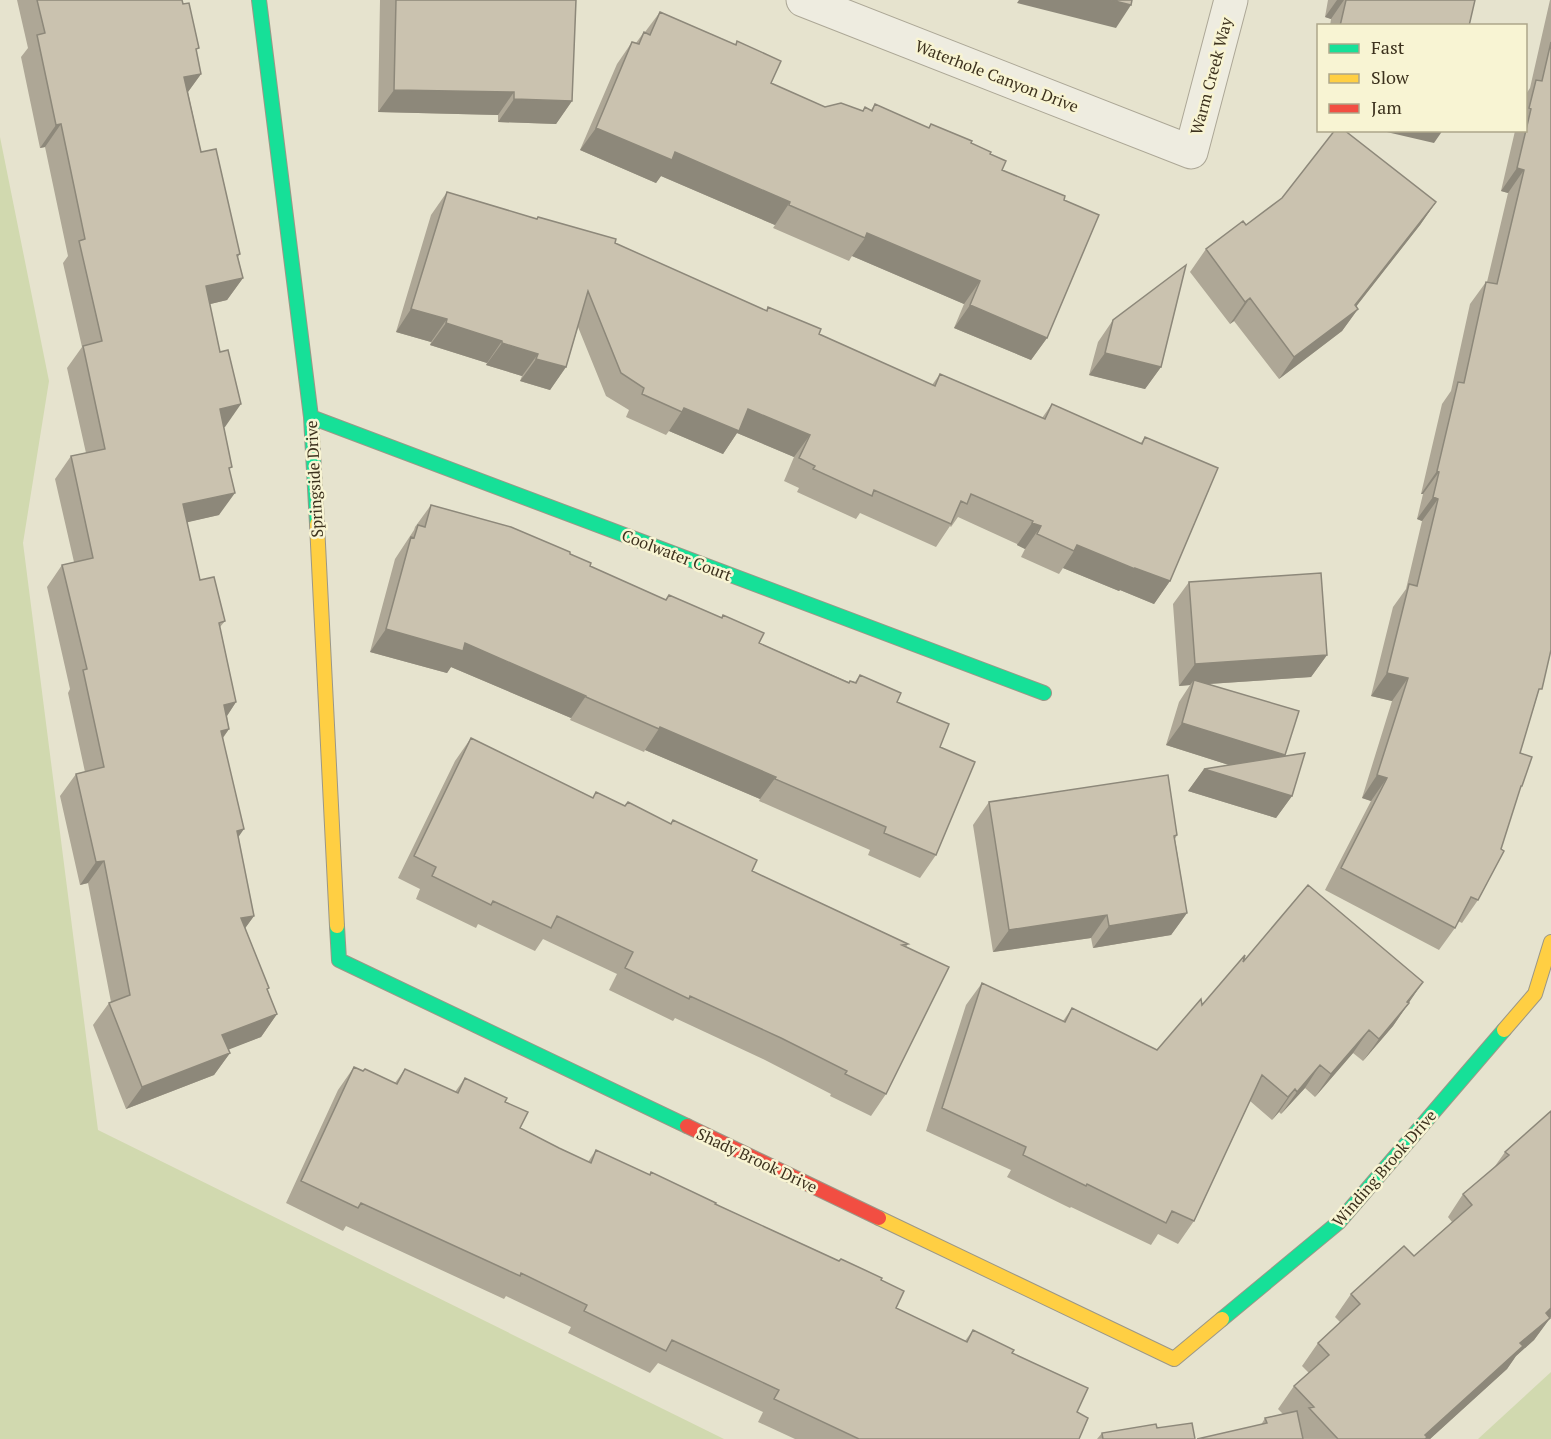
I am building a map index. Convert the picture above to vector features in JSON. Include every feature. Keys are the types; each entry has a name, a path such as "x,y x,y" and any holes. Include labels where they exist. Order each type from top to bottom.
{"street":[{"name":"Springside Drive","path":"259,0 311,417 339,960"},
{"name":"Waterhole Canyon Drive","path":"803,0 1191,152"},
{"name":"Warm Creek Way","path":"1191,152 1231,0"},
{"name":"Coolwater Court","path":"311,417 1044,693"},
{"name":"Winding Brook Drive","path":"1174,1359 1339,1222 1535,994 1551,942"},
{"name":"Shady Brook Drive","path":"339,960 1174,1359"}],"green space":[{"path":"0,137 49,381 23,543 98,1130 724,1439 0,1439"},
{"path":"1551,1372 1551,1439 1478,1439"}],"building":[{"path":"37,0 182,0 183,4 189,3 199,48 196,49 201,74 184,77 201,152 216,149 240,254 237,255 243,278 206,286 220,352 228,350 241,404 220,409 235,493 183,504 200,580 214,577 225,621 219,623 236,702 224,705 229,729 221,731 244,829 237,831 254,916 241,918 277,1014 222,1035 230,1053 142,1087 109,1003 130,995 104,861 96,862 76,774 104,767 83,670 87,669 62,565 93,558 71,456 105,449 83,346 102,341 79,241 85,239 61,124 56,125 37,35 45,33"},
{"path":"396,0 576,0 572,101 514,99 514,92 394,90"},
{"path":"1111,0 1132,0 1131,5"},
{"path":"1346,0 1475,0 1469,24 1340,24"},
{"path":"660,12 736,45 737,41 781,61 771,83 825,107 841,103 863,111 865,107 872,111 875,104 929,128 931,124 972,141 971,143 1006,161 1002,170 1065,196 1064,200 1099,215 1047,338 970,305 980,281 867,233 865,238 789,205 790,202 675,152 672,160 596,128 632,42 639,44 644,32 650,35"},
{"path":"1551,42 1551,650 1542,689 1539,689 1520,753 1532,757 1501,849 1504,851 1478,900 1471,897 1455,928 1341,868 1387,778 1377,775 1408,678 1387,673 1409,584 1417,586 1438,499 1433,497 1439,472 1437,471 1458,382 1464,383 1486,282 1497,284 1524,170 1517,168 1527,132 1531,109 1529,108 1536,80 1542,81"},
{"path":"1333,132 1347,132 1436,202 1355,305 1358,309 1294,357 1250,298 1245,302 1206,249 1243,221 1246,225 1282,198"},
{"path":"447,192 537,219 538,217 616,239 615,243 767,311 768,307 821,329 819,334 935,386 940,374 1045,419 1052,404 1142,444 1145,437 1218,468 1170,581 1077,545 1074,551 1037,534 1041,526 1032,523 1033,521 971,494 967,504 961,501 951,524 874,490 872,496 813,469 815,466 799,458 810,435 748,409 739,431 684,408 682,412 642,394 644,388 621,373 588,291 566,367 536,359 538,354 446,323 447,319 411,309"},
{"path":"1186,265 1161,367 1105,353 1113,320"},
{"path":"431,505 511,527 570,552 591,563 590,566 666,600 669,595 722,618 723,615 764,633 759,643 849,683 850,681 856,683 860,675 901,693 897,702 949,724 940,747 975,762 936,855 884,833 886,827 775,779 776,777 660,727 659,729 465,643 463,651 386,629 411,537 414,538 418,525 425,527"},
{"path":"1321,573 1327,655 1195,664 1189,582"},
{"path":"1194,680 1299,711 1285,755 1182,723"},
{"path":"471,738 593,798 596,792 625,806 628,802 671,824 673,820 757,860 752,871 908,944 902,945 949,967 886,1094 845,1074 847,1071 781,1038 690,996 689,999 625,968 633,952 557,916 551,928 493,901 491,905 432,876 436,867 414,856"},
{"path":"1305,753 1292,796 1204,769"},
{"path":"1168,775 1177,835 1174,836 1187,913 1109,926 1107,915 1009,930 989,802"},
{"path":"1308,885 1423,982 1379,1039 1369,1030 1331,1074 1320,1065 1297,1092 1295,1089 1288,1097 1262,1075 1194,1221 1172,1211 1166,1223 1023,1155 1026,1147 942,1108 982,983 1065,1022 1072,1008 1157,1050 1201,999 1202,1005 1245,955 1243,962"},
{"path":"354,1067 363,1071 365,1069 397,1084 405,1069 458,1093 465,1078 507,1098 505,1102 528,1112 520,1128 559,1148 591,1163 596,1150 650,1175 651,1172 839,1261 841,1259 882,1278 881,1280 904,1291 896,1308 967,1342 973,1330 1014,1350 1012,1353 1088,1388 1077,1412 1088,1418 1079,1439 859,1439 774,1399 779,1390 672,1340 666,1351 584,1311 587,1305 521,1273 520,1276 361,1203 358,1208 301,1181"},
{"path":"1551,1111 1551,1308 1546,1313 1550,1318 1520,1343 1523,1346 1425,1435 1427,1437 1425,1439 1338,1439 1309,1408 1314,1407 1294,1386 1329,1355 1318,1343 1360,1304 1351,1294 1404,1246 1414,1256 1472,1205 1463,1194 1509,1155 1505,1152"},
{"path":"1297,1411 1303,1439 1197,1439 1267,1423 1265,1418"},
{"path":"1192,1423 1195,1439 1103,1439 1102,1433 1156,1424 1157,1428"}],"traffic: fast":[{"path":"259,0 311,417 317,524"},
{"path":"311,417 1044,693"},
{"path":"337,926 339,960 687,1126"},
{"path":"1222,1319 1339,1222 1504,1030"}],"traffic: slow":[{"path":"317,524 337,926"},
{"path":"1504,1030 1535,994 1551,942"},
{"path":"879,1218 1174,1359 1222,1319"}],"traffic: jam":[{"path":"687,1126 879,1218"}]}
